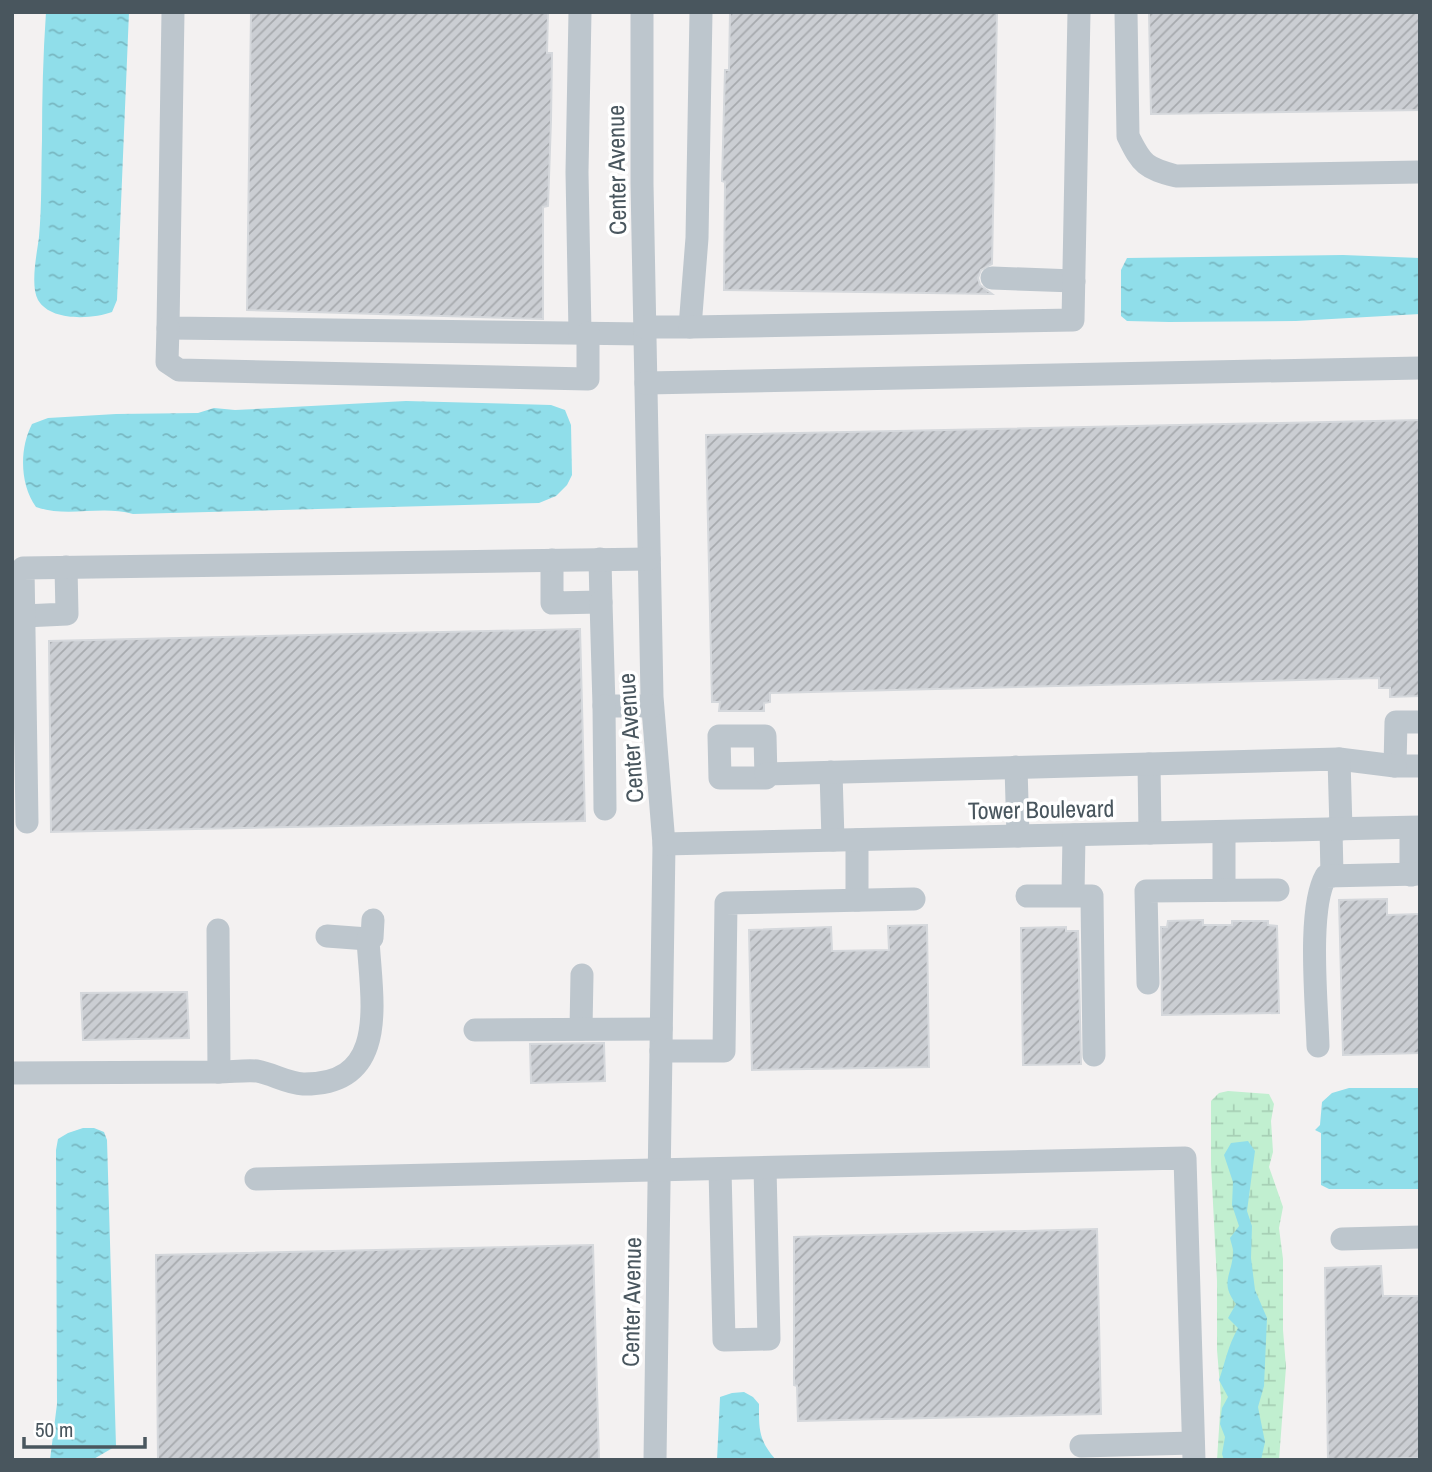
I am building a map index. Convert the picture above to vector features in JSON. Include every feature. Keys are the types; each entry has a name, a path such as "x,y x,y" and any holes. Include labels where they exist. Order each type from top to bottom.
{"street":[{"path":"173,12 167,362 179,369 587,379 577,172 580,12"},
{"name":"Center Avenue","path":"642,12 640,86 652,706 664,844 655,1460"},
{"path":"690,327 698,238 701,12"},
{"path":"168,328 584,333 690,327 1073,320 1079,12"},
{"path":"1126,12 1128,136 1136,153 1150,169 1176,176 1420,172"},
{"path":"992,278 1074,281"},
{"path":"646,383 1420,368"},
{"path":"600,559 605,809"},
{"path":"27,822 23,568 649,559"},
{"path":"552,560 552,603 601,602"},
{"path":"24,616 67,614 66,567"},
{"path":"604,706 652,706"},
{"path":"1395,766 1396,722 1420,722"},
{"path":"1332,876 1339,760"},
{"path":"766,774 1339,760 1420,766"},
{"path":"1149,764 1150,833"},
{"path":"1016,767 1018,836"},
{"path":"831,772 833,840"},
{"path":"1318,1046 1315,917 1321,885 1326,876 1415,875 1415,827"},
{"name":"Tower Boulevard","path":"664,844 1415,827"},
{"path":"1224,832 1224,890"},
{"path":"1073,895 1074,835"},
{"path":"857,840 857,900"},
{"path":"1148,984 1146,891 1278,890"},
{"path":"1027,896 1092,896 1094,1055"},
{"path":"475,1030 581,1029 724,1051 726,903 914,899"},
{"path":"218,930 219,1072"},
{"path":"12,1073 257,1072 302,1084 326,1083 342,1078 355,1069 366,1048 370,1021 370,930 327,936"},
{"path":"581,1029 582,975"},
{"path":"256,1179 1185,1158 1193,1451 1081,1446"},
{"path":"720,1169 724,1340 769,1339 765,1168"},
{"path":"1342,1239 1420,1237"}],"green space":[{"path":"1228,1091 1269,1094 1274,1104 1271,1121 1273,1152 1269,1167 1283,1207 1279,1228 1283,1259 1286,1367 1279,1460 1217,1460 1221,1398 1217,1350 1211,1101 1219,1093"}],"water":[{"path":"46,12 129,12 117,300 112,312 94,316 73,317 52,312 44,307 36,294 34,278 41,213"},
{"path":"1343,255 1420,258 1420,314 1296,321 1169,322 1127,321 1121,316 1121,270 1127,258"},
{"path":"406,401 551,405 565,410 571,425 572,475 556,496 539,503 133,514 60,511 36,507 24,478 23,455 32,424 48,418 198,413 214,408 235,410"},
{"path":"1349,1088 1420,1088 1420,1189 1329,1189 1321,1185 1321,1133 1315,1130 1320,1125 1322,1102 1332,1093"},
{"path":"83,1128 104,1132 107,1140 116,1446 92,1460 50,1460 57,1404 56,1150 58,1139"},
{"path":"1248,1141 1255,1151 1247,1211 1252,1226 1251,1258 1255,1290 1267,1318 1264,1386 1258,1407 1265,1442 1261,1460 1224,1460 1222,1454 1225,1437 1220,1424 1222,1408 1228,1397 1219,1380 1238,1328 1228,1318 1236,1304 1227,1285 1233,1253 1230,1238 1239,1226 1232,1205 1233,1182 1224,1155 1231,1143"},
{"path":"744,1392 759,1404 761,1434 776,1460 717,1460 720,1397"}],"building":[{"path":"251,12 548,12 547,53 552,53 551,120 548,206 543,207 543,319 247,310"},
{"path":"730,12 997,12 992,264 981,270 978,278 980,285 992,294 724,290 725,182 722,181 725,70 729,70"},
{"path":"1149,12 1420,12 1420,110 1151,114"},
{"path":"1420,420 1420,696 1390,697 1390,688 1379,688 1379,678 770,693 770,702 764,703 764,711 719,711 720,702 712,702 706,435"},
{"path":"580,629 585,821 51,832 49,641"},
{"path":"1387,899 1387,915 1420,914 1420,1053 1343,1055 1339,900"},
{"path":"1203,920 1203,925 1232,925 1232,921 1268,921 1268,925 1277,926 1279,1013 1162,1015 1161,927 1167,927 1168,921"},
{"path":"927,925 929,1067 752,1070 749,930 831,927 832,951 889,950 888,926"},
{"path":"1066,927 1066,931 1078,931 1081,1064 1023,1065 1021,928"},
{"path":"187,992 189,1038 83,1040 81,993"},
{"path":"604,1043 605,1081 531,1083 530,1044"},
{"path":"1097,1229 1101,1414 798,1421 797,1386 794,1385 794,1237"},
{"path":"593,1245 599,1460 158,1460 156,1255"},
{"path":"1381,1266 1383,1296 1420,1296 1420,1458 1328,1460 1325,1268"}]}
